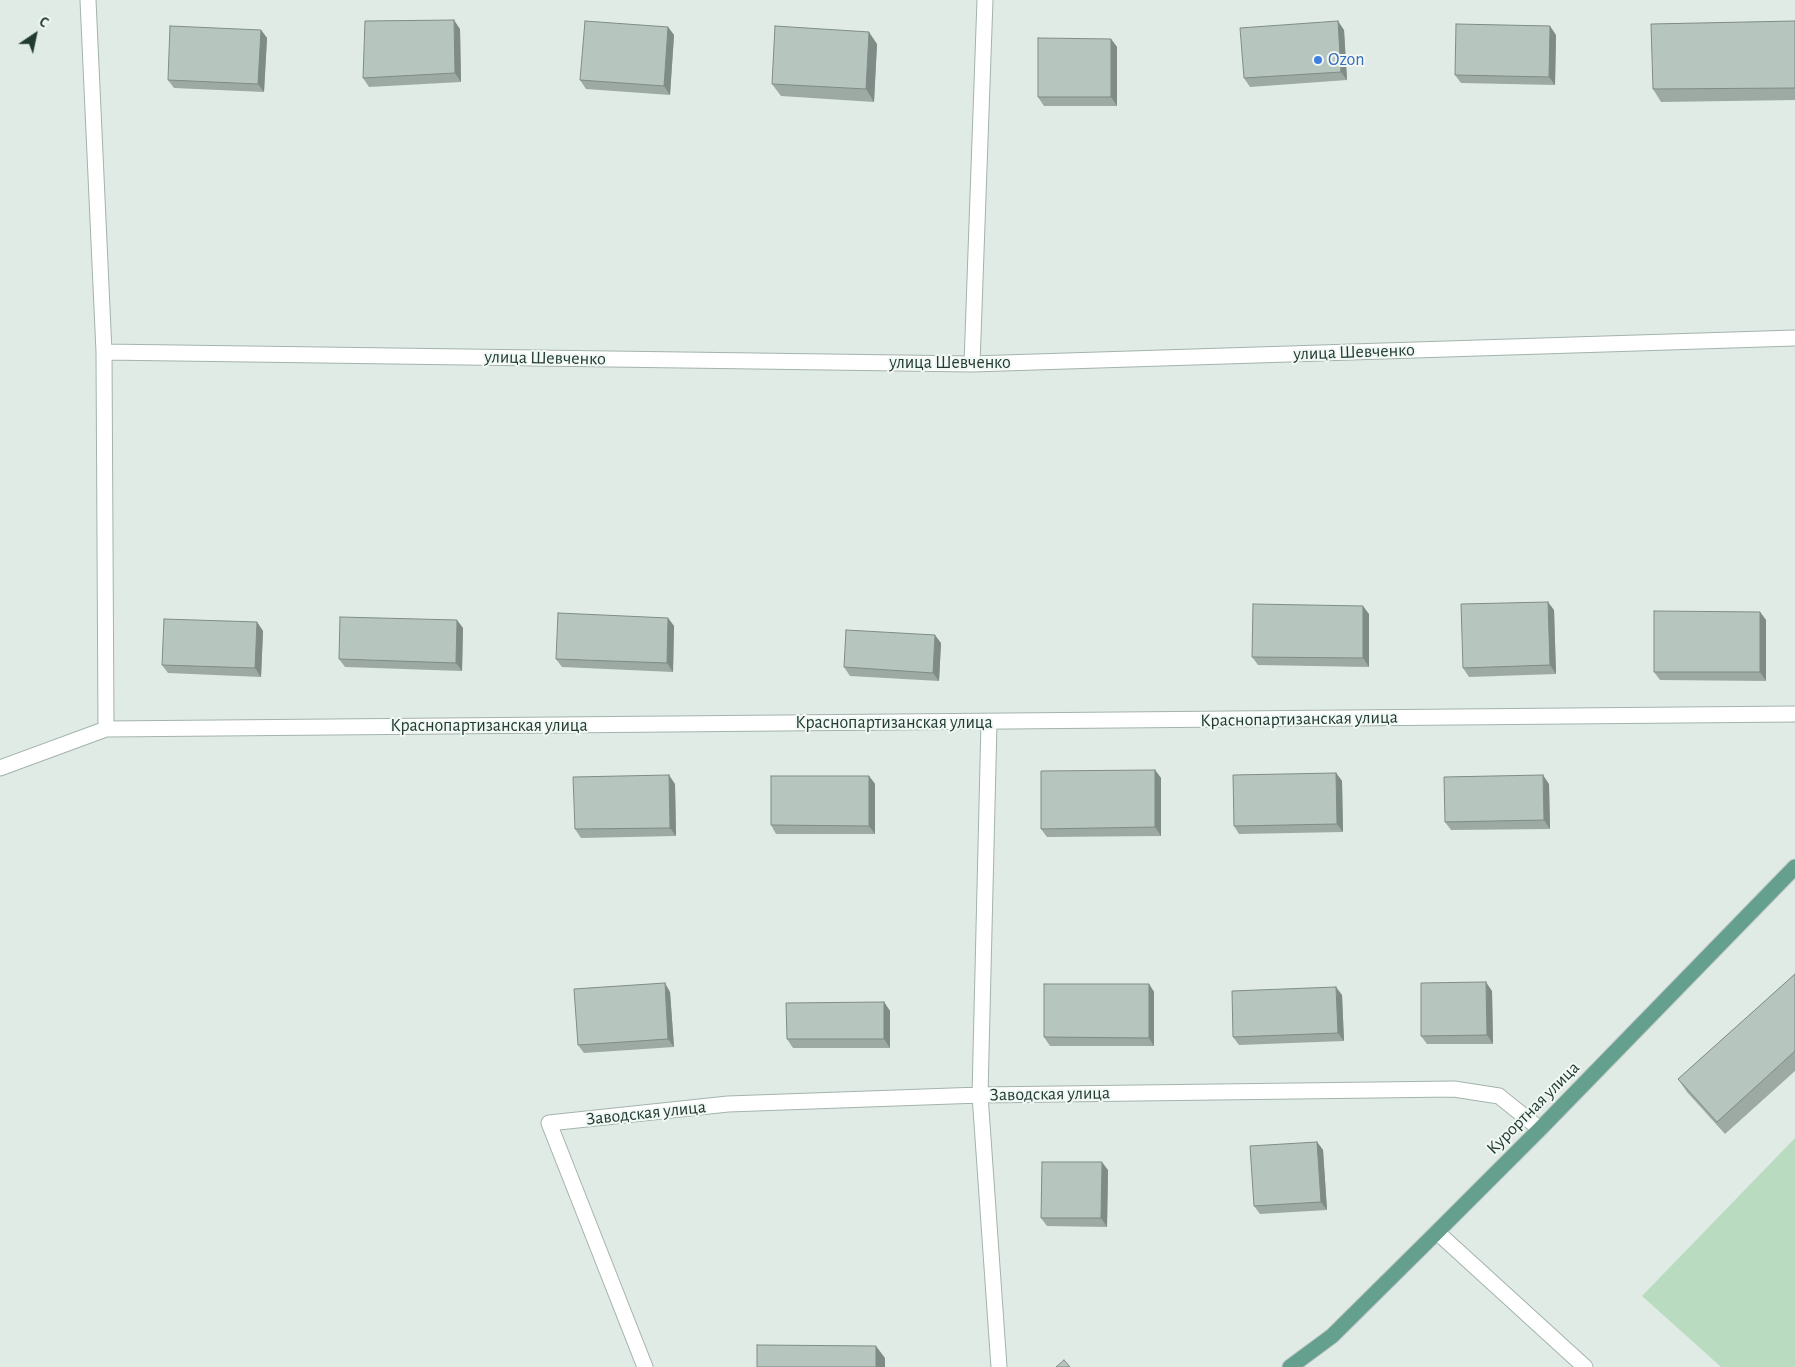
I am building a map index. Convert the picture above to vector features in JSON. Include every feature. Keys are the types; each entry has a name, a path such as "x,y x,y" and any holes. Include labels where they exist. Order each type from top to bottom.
{"main road":[{"name":"Курортная улица","path":"1290,1367 1332,1336 1540,1129 1795,867"}],"street":[{"path":"88,0 104,352 106,730"},
{"path":"972,364 985,0"},
{"name":"улица Шевченко","path":"104,352 972,364 1795,338"},
{"name":"Краснопартизанская улица","path":"0,768 106,730 1795,714"},
{"path":"989,722 980,1095 999,1367"},
{"name":"Заводская улица","path":"645,1367 550,1123 728,1104 980,1095 1454,1089 1499,1096 1540,1129"},
{"path":"1437,1232 1585,1367"}],"green space":[{"path":"1795,1138 1795,1367 1721,1367 1642,1296"}],"building":[{"path":"454,20 455,73 363,78 365,21"},
{"path":"585,21 668,27 664,86 580,80"},
{"path":"1338,21 1341,72 1244,78 1240,28"},
{"path":"1795,21 1795,88 1653,89 1651,24"},
{"path":"1456,24 1550,26 1549,77 1455,75"},
{"path":"170,26 261,30 258,84 168,80"},
{"path":"775,26 869,32 866,89 772,84"},
{"path":"1038,38 1111,39 1111,97 1038,97"},
{"path":"1548,602 1550,665 1463,668 1461,604"},
{"path":"1253,604 1363,606 1363,658 1252,657"},
{"path":"1654,611 1760,612 1760,672 1654,672"},
{"path":"558,613 668,618 667,663 556,659"},
{"path":"340,617 457,620 456,663 339,659"},
{"path":"164,619 257,622 255,668 162,665"},
{"path":"846,630 935,635 933,673 844,667"},
{"path":"1155,770 1155,827 1041,829 1041,771"},
{"path":"1336,773 1337,824 1234,826 1233,775"},
{"path":"669,775 670,828 575,829 573,777"},
{"path":"1543,775 1544,820 1445,822 1444,777"},
{"path":"771,776 869,776 869,826 771,825"},
{"path":"1795,974 1795,1051 1717,1122 1678,1079"},
{"path":"1486,982 1487,1035 1421,1036 1421,983"},
{"path":"665,983 668,1039 578,1045 574,989"},
{"path":"1044,984 1149,984 1149,1038 1044,1037"},
{"path":"1336,987 1338,1033 1233,1037 1232,991"},
{"path":"884,1002 884,1039 787,1039 786,1003"},
{"path":"1317,1142 1321,1202 1254,1206 1250,1146"},
{"path":"1042,1162 1102,1162 1101,1218 1041,1218"},
{"path":"757,1345 876,1346 876,1367 757,1367"},
{"path":"1064,1360 1070,1367 1056,1367"}],"place":[{"name":"Ozon","path":"1318,60"}]}
